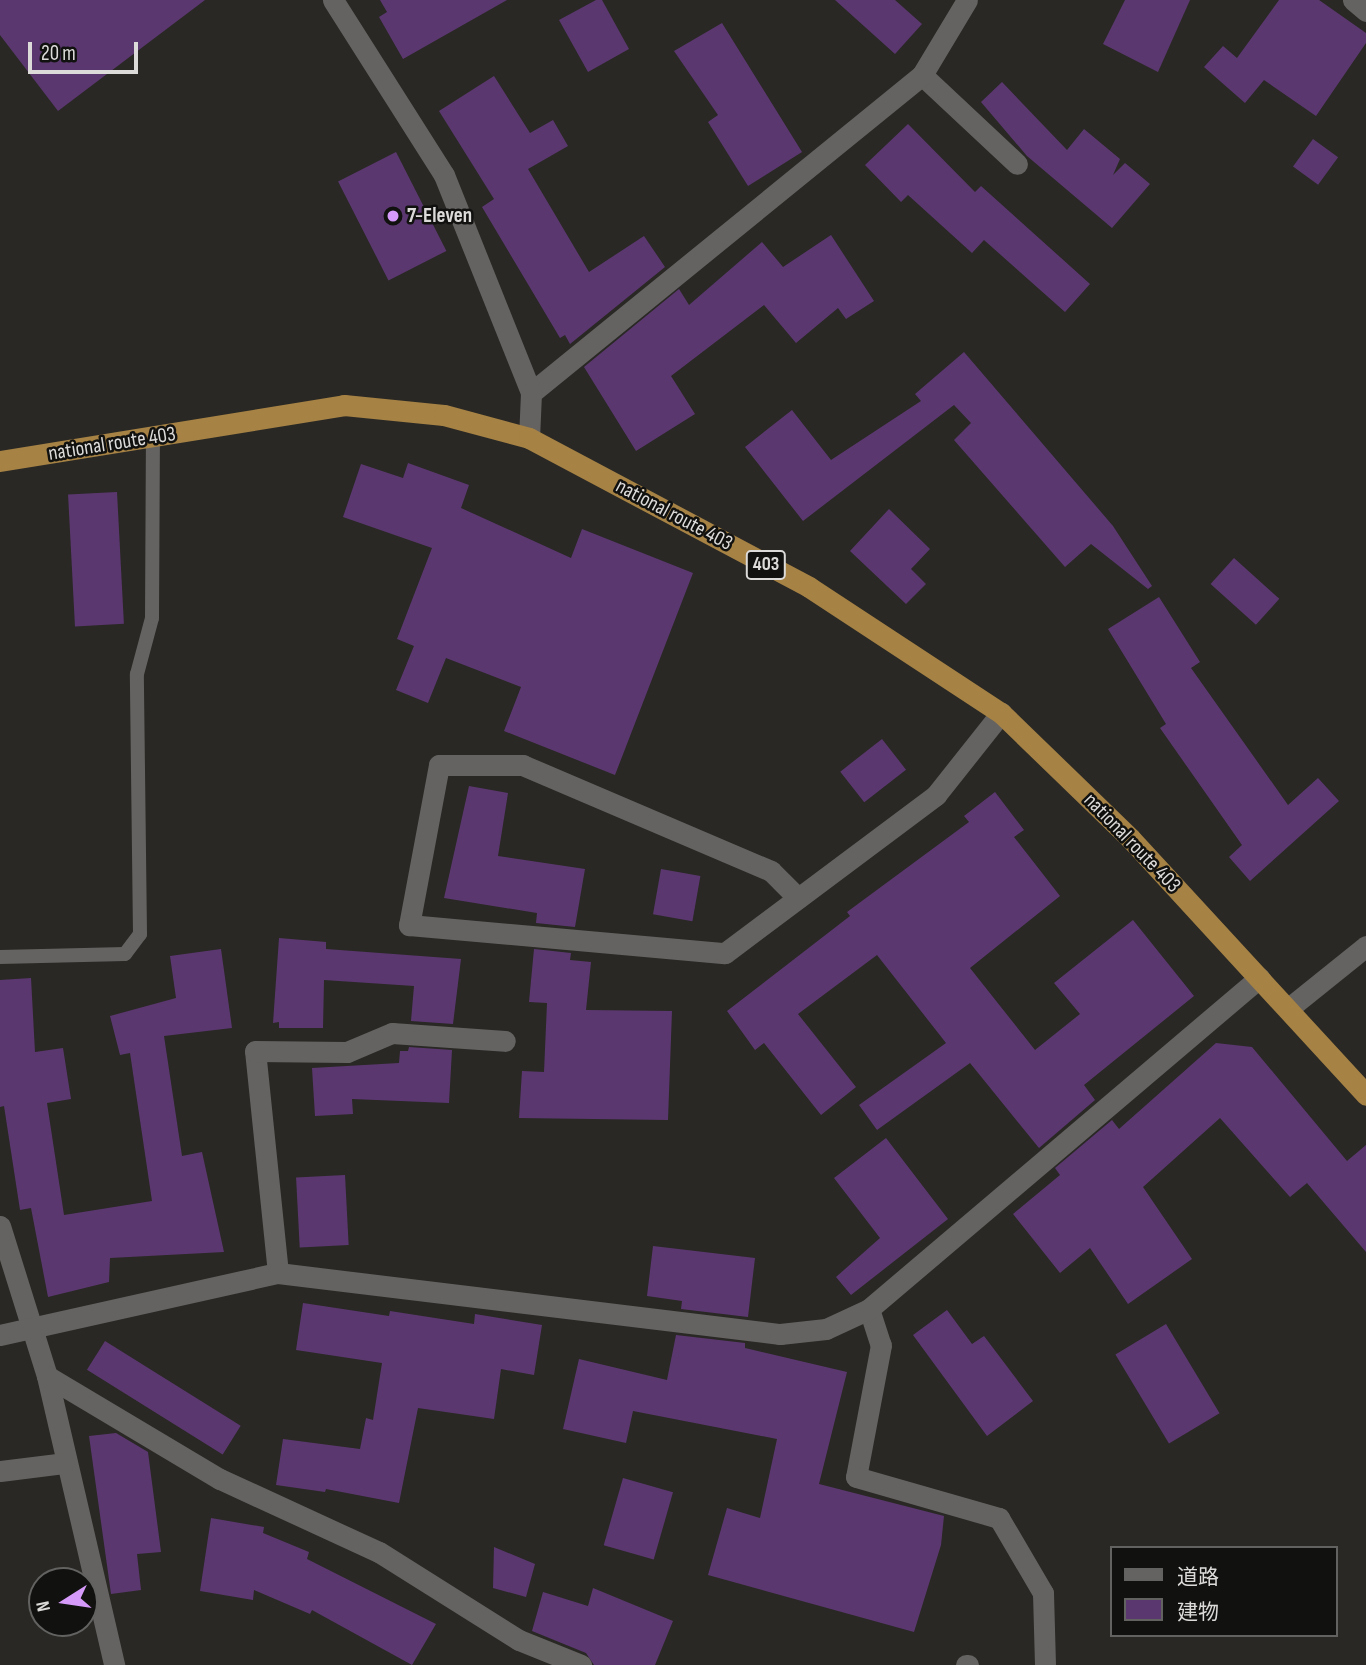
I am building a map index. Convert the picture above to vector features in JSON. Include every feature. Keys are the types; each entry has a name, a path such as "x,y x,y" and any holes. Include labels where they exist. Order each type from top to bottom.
{"highway":[{"name":"national route 403","path":"0,461 344,405 444,415 529,438 808,587 1001,713 1130,838 1289,1008 1366,1095"}],"street":[{"path":"333,0 444,175 531,393 529,438"},
{"path":"531,393 922,75 967,0"},
{"path":"1353,0 1366,11"},
{"path":"922,75 1017,164"},
{"path":"798,898 771,871 523,765 439,765 410,925 725,953 936,795 1001,713"},
{"path":"1289,1008 1366,946"},
{"path":"0,1335 278,1273 780,1334 826,1329 869,1309 1259,978"},
{"path":"278,1273 255,1051 347,1052 392,1033 505,1041"},
{"path":"0,1226 47,1376 64,1463 114,1665"},
{"path":"869,1309 881,1345 856,1477 999,1518 1043,1593 1045,1665"},
{"path":"47,1376 220,1479 379,1552 519,1640 580,1665"},
{"path":"0,1471 64,1463"}],"lane":[{"path":"0,957 125,954 140,934 137,674 152,618 153,438"}],"building":[{"path":"0,0 205,0 58,111 0,35"},
{"path":"380,0 507,0 403,59 379,17 387,12"},
{"path":"596,0 602,0 629,49 588,72 559,20"},
{"path":"835,0 895,0 922,24 895,54"},
{"path":"1125,0 1190,0 1158,72 1103,44"},
{"path":"1279,0 1319,0 1366,33 1366,43 1316,116 1264,80 1245,103 1204,67 1223,46 1237,58"},
{"path":"722,23 802,152 748,186 708,122 718,115 674,51"},
{"path":"494,76 530,133 553,120 568,146 528,169 589,272 644,236 665,267 570,344 565,335 560,338 482,207 494,199 439,111"},
{"path":"1002,82 1067,150 1084,129 1120,159 1113,175 1125,163 1150,184 1112,228 1027,156 981,102"},
{"path":"908,124 975,192 981,186 1090,284 1065,312 984,240 972,253 908,195 901,202 865,165"},
{"path":"1313,139 1338,157 1318,185 1293,167"},
{"name":"7-Eleven","path":"396,152 446,251 388,280 338,182"},
{"path":"831,235 874,301 846,319 838,308 796,343 764,305 671,376 695,414 636,451 584,367 679,289 689,305 762,242 783,267"},
{"path":"964,352 1113,526 1152,586 1148,589 1091,544 1065,567 954,440 971,423 954,405 803,521 745,447 792,410 831,460 921,401 915,394"},
{"path":"408,463 469,485 461,508 571,558 582,529 693,573 615,775 504,731 521,687 446,658 428,703 396,690 414,646 397,639 432,548 343,517 361,464 403,478"},
{"path":"117,492 124,624 75,626 68,495"},
{"path":"889,509 930,549 911,569 926,584 906,604 850,551"},
{"path":"1234,558 1279,599 1256,625 1211,584"},
{"path":"1159,597 1200,662 1191,668 1288,805 1318,778 1339,801 1250,881 1229,857 1242,845 1160,728 1166,724 1108,629"},
{"path":"882,739 906,770 864,802 840,772"},
{"path":"469,786 508,793 498,856 585,869 575,927 536,923 537,913 444,898"},
{"path":"995,792 1024,830 1014,837 1060,896 970,968 1035,1050 1080,1014 1054,983 1133,920 1194,996 1084,1085 1095,1100 1039,1148 970,1063 877,1130 859,1105 946,1043 877,955 798,1014 856,1087 821,1115 764,1043 755,1050 727,1011 850,916 847,912 969,822 964,816"},
{"path":"661,869 700,876 692,921 653,914"},
{"path":"279,938 326,942 326,949 461,959 453,1024 411,1021 414,986 324,980 323,1028 279,1028 279,1022 273,1023"},
{"path":"221,949 232,1028 164,1036 182,1156 202,1152 224,1252 110,1258 109,1282 48,1297 31,1208 20,1210 4,1106 0,1107 0,980 31,978 35,1052 63,1048 71,1099 47,1103 64,1215 152,1201 130,1053 120,1055 110,1016 176,998 170,956"},
{"path":"534,949 571,953 570,960 591,962 586,1010 672,1011 668,1120 519,1118 522,1071 544,1072 547,1003 529,1002"},
{"path":"1216,1043 1252,1047 1347,1161 1366,1145 1366,1252 1307,1183 1290,1197 1220,1118 1143,1187 1192,1259 1128,1304 1090,1248 1060,1273 1013,1214 1060,1175 1055,1168 1112,1120 1119,1129"},
{"path":"409,1047 452,1050 449,1103 352,1099 353,1114 315,1116 312,1068 399,1063 400,1051 408,1051"},
{"path":"886,1138 948,1219 851,1295 836,1277 880,1238 834,1178"},
{"path":"345,1175 349,1245 300,1247 296,1178"},
{"path":"653,1246 755,1258 748,1317 681,1309 682,1301 647,1296"},
{"path":"303,1303 389,1316 390,1311 474,1324 475,1314 542,1325 534,1375 501,1369 494,1419 418,1408 399,1503 326,1489 325,1492 276,1485 283,1439 360,1449 366,1418 373,1420 382,1363 296,1350"},
{"path":"947,1310 972,1344 984,1336 1033,1401 987,1436 913,1335"},
{"path":"1166,1324 1220,1413 1169,1444 1115,1354"},
{"path":"676,1335 745,1343 745,1348 847,1372 819,1484 944,1516 941,1545 914,1632 708,1575 727,1508 760,1518 777,1439 633,1411 626,1443 563,1429 579,1359 667,1380"},
{"path":"105,1341 241,1426 223,1455 87,1370"},
{"path":"116,1433 148,1452 161,1552 137,1554 141,1590 111,1594 89,1436"},
{"path":"623,1478 673,1492 654,1560 604,1545"},
{"path":"211,1518 264,1527 263,1533 309,1552 307,1559 436,1624 412,1665 312,1610 310,1614 254,1590 253,1600 200,1591"},
{"path":"494,1547 535,1564 526,1597 493,1588"},
{"path":"593,1588 673,1621 655,1665 594,1665 586,1653 532,1631 543,1592 588,1606"}],"place":[{"name":"7-Eleven","path":"393,216"}]}
